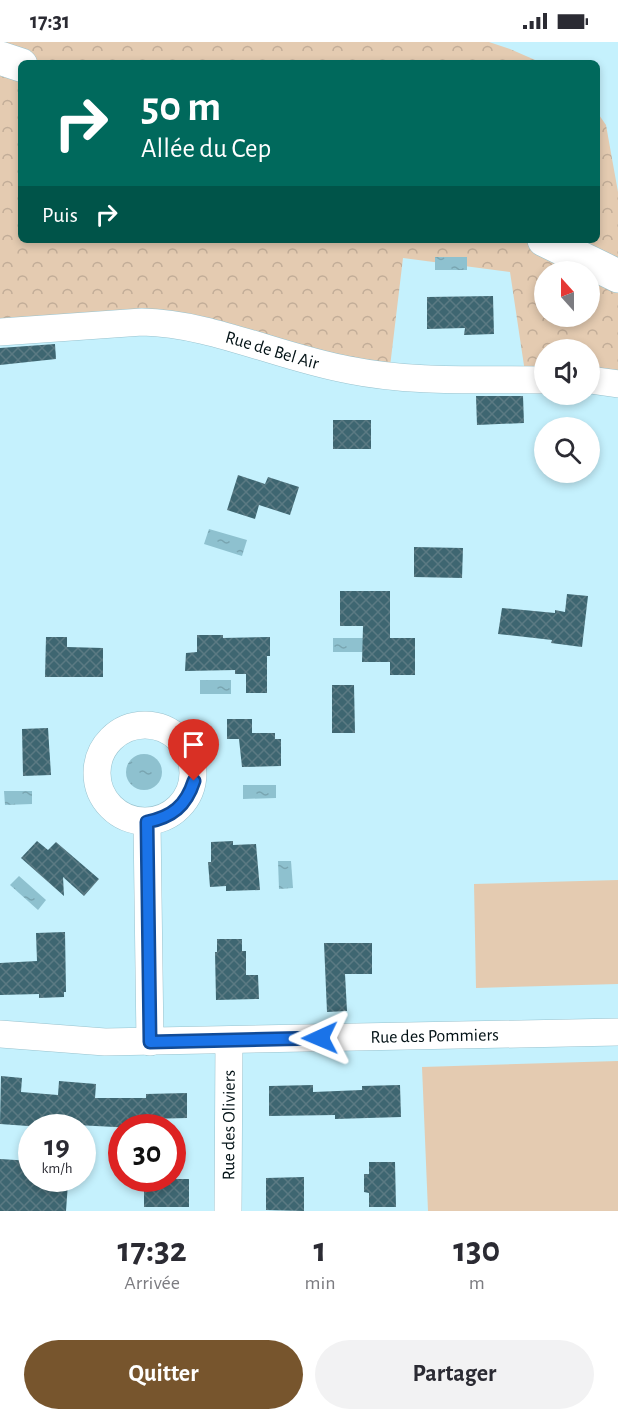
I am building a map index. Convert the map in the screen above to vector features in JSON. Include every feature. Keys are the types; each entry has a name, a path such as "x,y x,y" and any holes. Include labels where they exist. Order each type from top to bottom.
{"street":[{"path":"0,58 18,63"},
{"path":"550,243 618,276"},
{"name":"Rue de Bel Air","path":"0,332 162,322 200,330 293,358 349,370 410,378 534,380"},
{"path":"600,381 618,384"},
{"path":"147,822 150,1042"},
{"name":"Rue des Pommiers","path":"0,1034 105,1042 150,1042 618,1032"},
{"name":"Rue des Oliviers","path":"228,1211 229,1040"}],"green space":[{"path":"0,42 489,42 535,60 18,60 18,243 600,243 600,116 606,125 618,192 618,384 600,381 600,339 534,339 534,379 526,379 510,272 403,258 389,375 200,330 0,333"},
{"path":"618,880 618,984 476,988 474,884"},
{"path":"618,1061 618,1211 428,1211 422,1067"}],"water":[{"path":"435,257 467,257 467,270 435,270"},
{"path":"209,529 247,540 242,556 204,544"},
{"path":"333,638 364,638 364,652 333,652"},
{"path":"200,680 231,680 231,694 200,694"},
{"path":"144,754 157,759 162,772 157,785 144,790 131,785 126,772 131,759"},
{"path":"243,785 276,785 276,798 243,799"},
{"path":"4,791 32,791 32,804 5,805"},
{"path":"278,861 291,861 293,888 279,889"},
{"path":"19,876 46,900 38,910 10,885"}],"building":[{"path":"493,296 494,334 464,335 465,328 427,329 427,297"},
{"path":"55,344 56,359 0,365 0,348"},
{"path":"476,396 523,396 524,423 477,425"},
{"path":"333,420 371,420 371,449 333,449"},
{"path":"238,475 265,484 268,477 299,487 290,515 259,505 255,519 227,510"},
{"path":"414,547 463,548 462,578 414,577"},
{"path":"340,591 390,591 390,638 415,638 415,675 390,675 390,662 362,662 363,626 340,626"},
{"path":"567,594 588,596 582,647 551,643 552,640 498,634 502,608 565,612"},
{"path":"197,635 223,635 223,638 270,637 270,656 267,656 267,693 246,693 246,674 235,674 235,670 185,671 186,653 197,652"},
{"path":"46,637 67,637 67,647 103,648 103,677 45,677"},
{"path":"332,685 354,685 355,733 332,733"},
{"path":"227,719 252,719 252,733 275,733 275,739 281,739 281,766 242,767 239,739 227,739"},
{"path":"48,728 51,775 23,776 22,729"},
{"path":"37,841 48,850 56,842 99,879 84,896 63,877 64,896 21,858"},
{"path":"233,841 233,845 256,844 260,890 226,891 226,886 210,887 208,862 211,862 211,842"},
{"path":"65,932 66,992 64,992 64,997 39,998 39,994 0,995 0,963 37,961 36,933"},
{"path":"217,939 242,939 242,951 246,951 246,975 258,975 259,999 216,1000"},
{"path":"324,943 372,943 372,974 345,974 347,1011 327,1012"},
{"path":"1,1076 22,1078 21,1092 58,1095 59,1081 96,1084 95,1098 146,1098 146,1094 187,1093 187,1118 186,1114 108,1114 108,1127 96,1126 96,1114 18,1114 18,1125 0,1124"},
{"path":"313,1085 313,1092 362,1090 362,1086 400,1085 401,1117 335,1119 335,1115 269,1116 269,1086"},
{"path":"0,1159 18,1160 18,1192 67,1192 66,1211 0,1211"},
{"path":"369,1162 395,1162 396,1207 369,1207 369,1193 364,1192 364,1174 369,1174"},
{"path":"304,1177 304,1211 266,1210 266,1178"},
{"path":"186,1179 189,1179 189,1207 144,1207 144,1192 186,1192"}],"route":[{"path":"194,781 182,805 172,814 147,822 150,1042 320,1038"}]}
